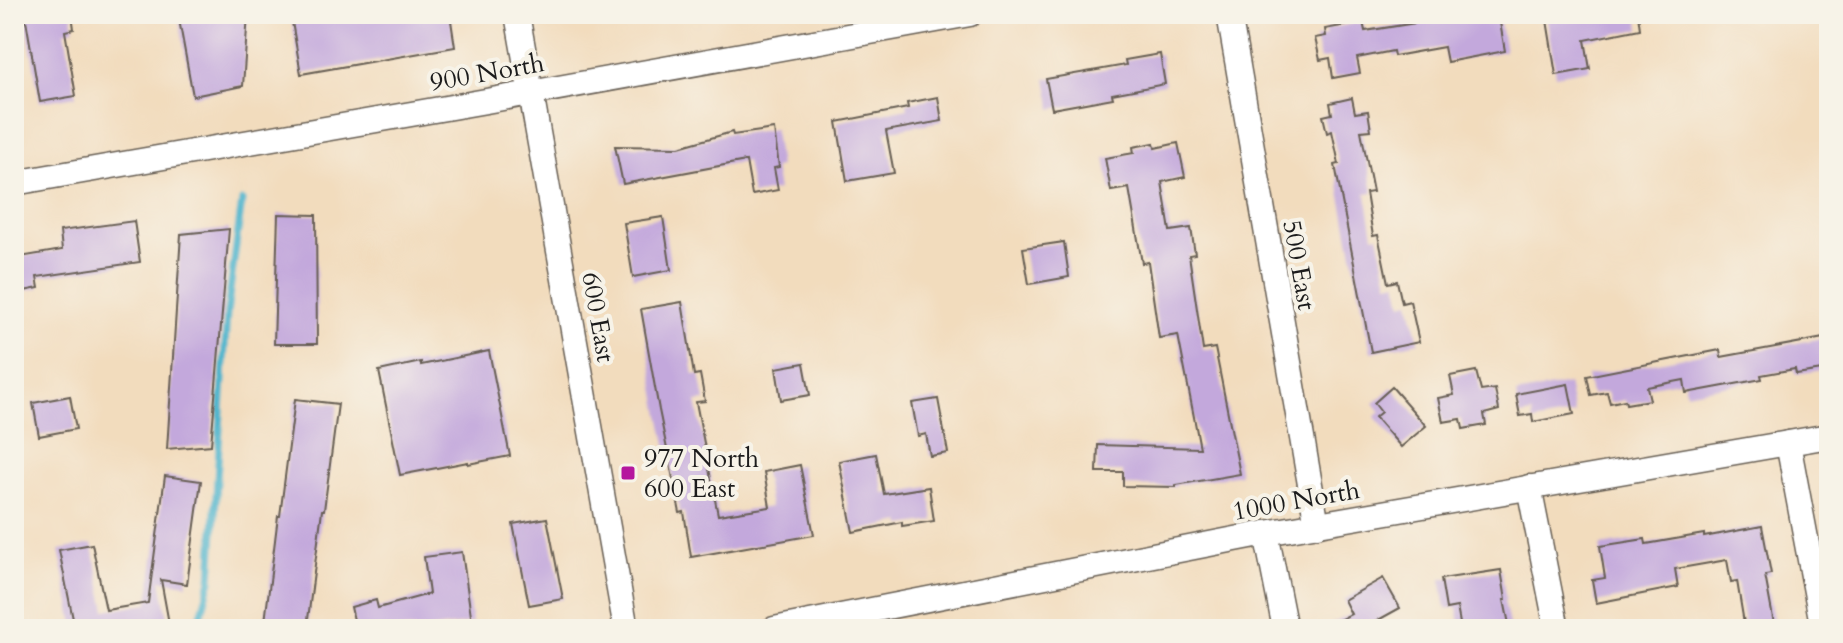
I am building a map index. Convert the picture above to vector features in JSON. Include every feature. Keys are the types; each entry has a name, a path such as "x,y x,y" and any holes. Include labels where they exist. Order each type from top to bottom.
{"street":[{"name":"600 East","path":"517,14 626,629"},
{"name":"900 North","path":"14,183 970,14"},
{"name":"500 East","path":"1229,14 1317,525"},
{"name":"1000 North","path":"774,629 1266,533 1829,436"},
{"path":"1788,443 1823,629"},
{"path":"1529,487 1557,629"},
{"path":"1266,533 1285,629"}],"building":[{"path":"25,14 72,14 74,29 65,31 76,96 40,102"},
{"path":"178,14 248,14 243,86 193,96"},
{"path":"450,14 455,47 301,74 291,16"},
{"path":"1472,14 1473,22 1499,17 1505,51 1447,62 1444,47 1394,56 1393,51 1357,58 1360,73 1333,78 1330,58 1320,60 1315,38 1326,36 1325,29 1363,22 1365,31"},
{"path":"1546,14 1638,14 1640,29 1585,40 1590,69 1556,75"},
{"path":"1160,54 1165,84 1112,94 1113,98 1052,109 1046,79 1126,65 1125,60"},
{"path":"938,97 942,121 886,131 894,173 847,181 837,122 908,108 907,103"},
{"path":"1352,98 1355,113 1368,111 1371,130 1361,131 1373,192 1366,193 1373,236 1378,235 1388,283 1397,281 1402,303 1410,301 1419,342 1371,352 1335,165 1339,164 1332,131 1327,133 1323,116 1332,114 1330,103"},
{"path":"774,129 779,167 774,168 778,190 752,195 746,161 623,184 615,146 679,147 732,132 733,135"},
{"path":"1154,143 1155,148 1178,143 1185,177 1162,182 1170,231 1191,228 1195,254 1189,255 1203,350 1215,348 1240,474 1176,487 1123,486 1123,472 1097,472 1098,445 1200,448 1178,335 1159,338 1148,262 1142,263 1129,188 1111,191 1105,158 1134,153 1133,147"},
{"path":"278,214 316,215 317,344 274,344"},
{"path":"663,217 671,270 633,277 624,223"},
{"path":"134,221 140,262 37,277 39,288 14,293 14,258 62,250 60,231"},
{"path":"229,229 211,445 167,449 181,234"},
{"path":"1064,242 1069,277 1029,284 1023,248"},
{"path":"682,302 694,375 700,374 705,401 696,402 718,515 770,507 764,472 800,465 814,535 691,557 641,309"},
{"path":"1829,337 1829,369 1796,374 1795,369 1761,375 1762,379 1686,393 1684,380 1647,387 1650,400 1626,404 1625,400 1610,403 1607,392 1591,395 1587,376 1720,350 1721,357"},
{"path":"489,351 510,456 400,475 379,371"},
{"path":"804,363 810,395 781,400 776,368"},
{"path":"1476,371 1481,391 1495,389 1499,410 1484,414 1486,425 1463,429 1461,419 1443,422 1438,398 1454,395 1450,376"},
{"path":"1568,384 1574,414 1533,422 1532,414 1520,416 1516,394"},
{"path":"1392,387 1426,426 1401,447 1375,417 1381,412 1374,403"},
{"path":"70,396 76,429 39,436 33,403"},
{"path":"295,399 338,404 307,627 265,622"},
{"path":"938,399 948,453 930,456 926,434 918,436 912,403"},
{"path":"876,454 884,494 929,487 934,521 902,526 902,522 853,532 839,461"},
{"path":"165,476 201,481 187,584 161,580 170,629 75,629 59,550 92,544 106,610 148,603"},
{"path":"547,518 563,599 529,605 513,524"},
{"path":"1762,526 1771,574 1765,575 1775,629 1745,629 1737,581 1731,582 1727,560 1675,569 1678,587 1596,603 1592,580 1605,578 1600,546 1645,539 1646,544 1704,534 1704,537"},
{"path":"462,552 472,623 429,629 356,629 351,607 376,600 378,608 429,594 424,557"},
{"path":"1501,570 1510,629 1461,629 1457,607 1446,609 1441,579"},
{"path":"1383,578 1400,608 1362,629 1322,629 1351,614 1344,600"}],"waterway":[{"path":"197,629 211,580 227,313 242,201"}],"place":[{"name":"977 North 600 East","path":"628,473"}]}
